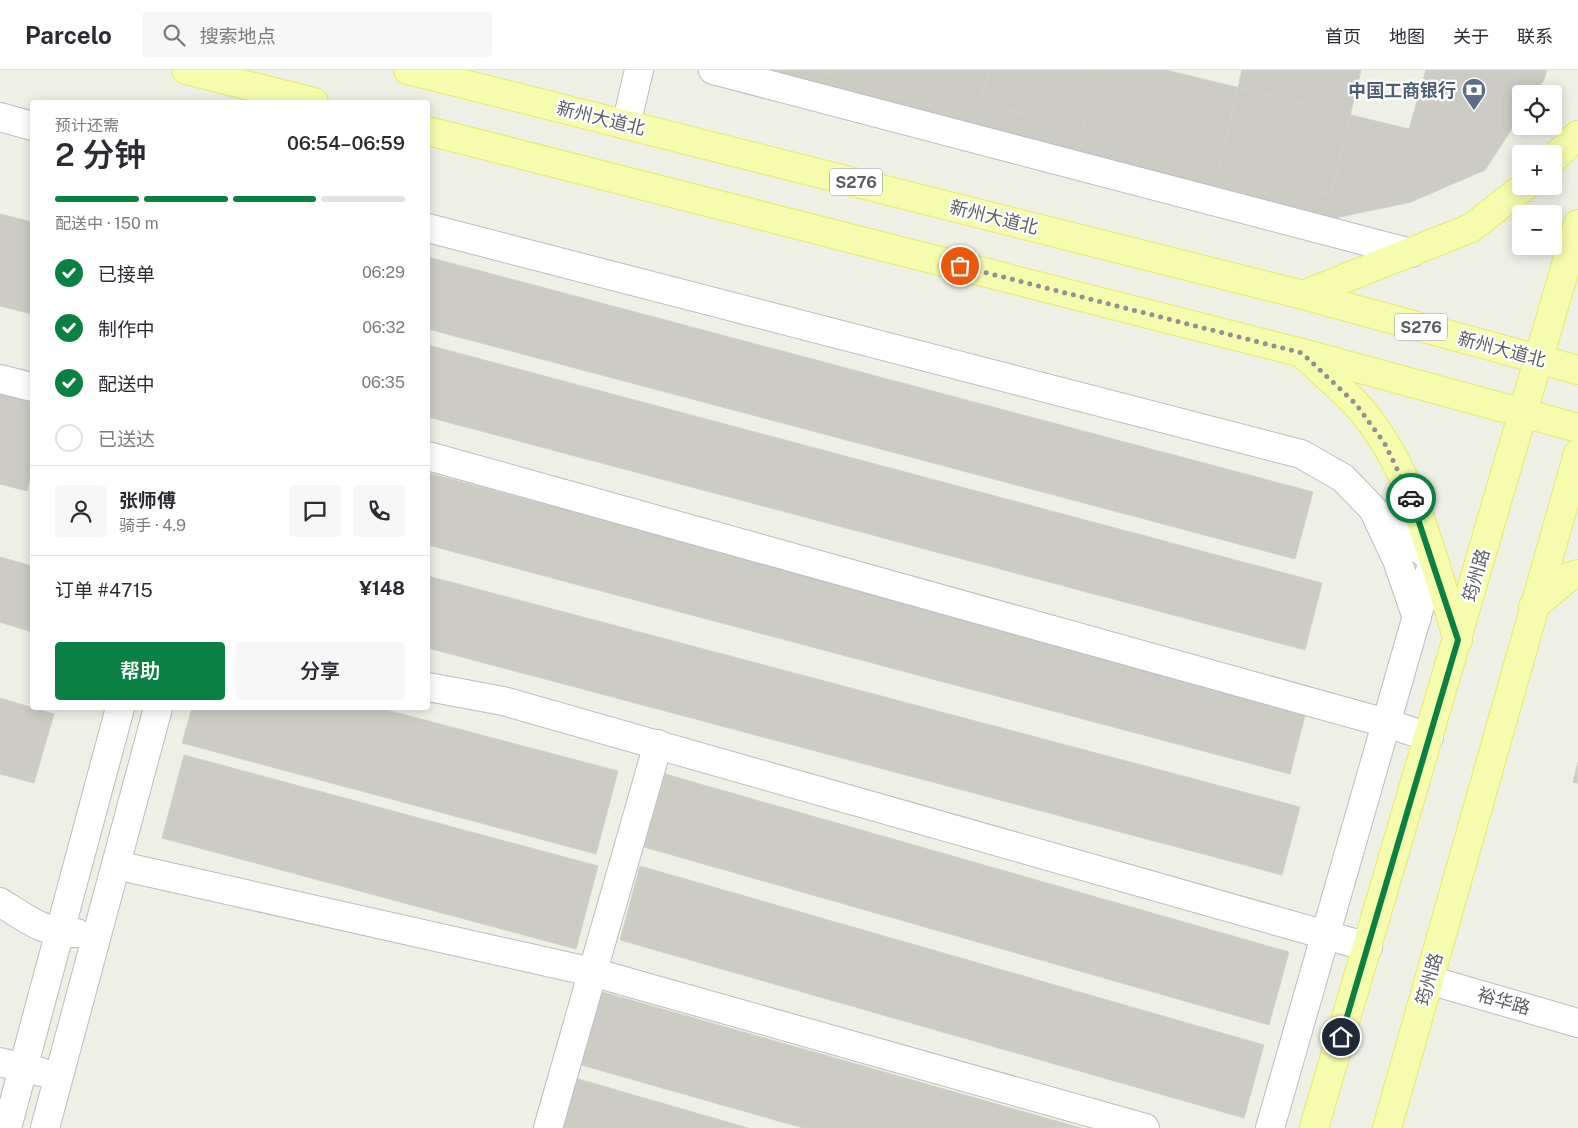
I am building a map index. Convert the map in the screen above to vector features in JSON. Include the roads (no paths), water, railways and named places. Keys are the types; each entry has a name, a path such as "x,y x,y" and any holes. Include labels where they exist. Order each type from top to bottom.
{"main road":[{"path":"186,70 241,93 298,100"},
{"name":"新州大道北","path":"408,70 1303,295 1578,370"},
{"path":"430,132 1302,353 1578,428"},
{"path":"1562,150 1578,135"},
{"path":"1303,295 1471,228 1513,195"},
{"name":"筠州路","path":"1314,1128 1578,224"},
{"path":"1302,353 1356,404 1385,444 1409,491 1458,640"},
{"name":"筠州路","path":"1387,1128 1533,607 1578,454"},
{"path":"1533,607 1569,577 1578,574"}],"street":[{"path":"626,125 639,70"},
{"path":"713,70 1411,253"},
{"path":"0,118 30,126"},
{"path":"430,229 1301,454 1343,478 1373,509 1433,560 1270,1128"},
{"path":"0,379 30,386"},
{"path":"430,457 1386,723 1429,737"},
{"path":"1373,509 1397,560 1417,618"},
{"path":"430,687 502,700 1368,947"},
{"path":"7,1128 7,1099 12,1065 59,933 119,710"},
{"path":"7,1099 48,1119 157,710"},
{"path":"548,1128 658,744"},
{"path":"116,865 592,972 1145,1128"},
{"path":"0,902 37,926 59,933 98,932"},
{"name":"裕华路","path":"1429,980 1578,1023"},
{"path":"12,1065 59,1077"}],"place":[{"name":"中国工商银行","path":"1474,111"}]}
